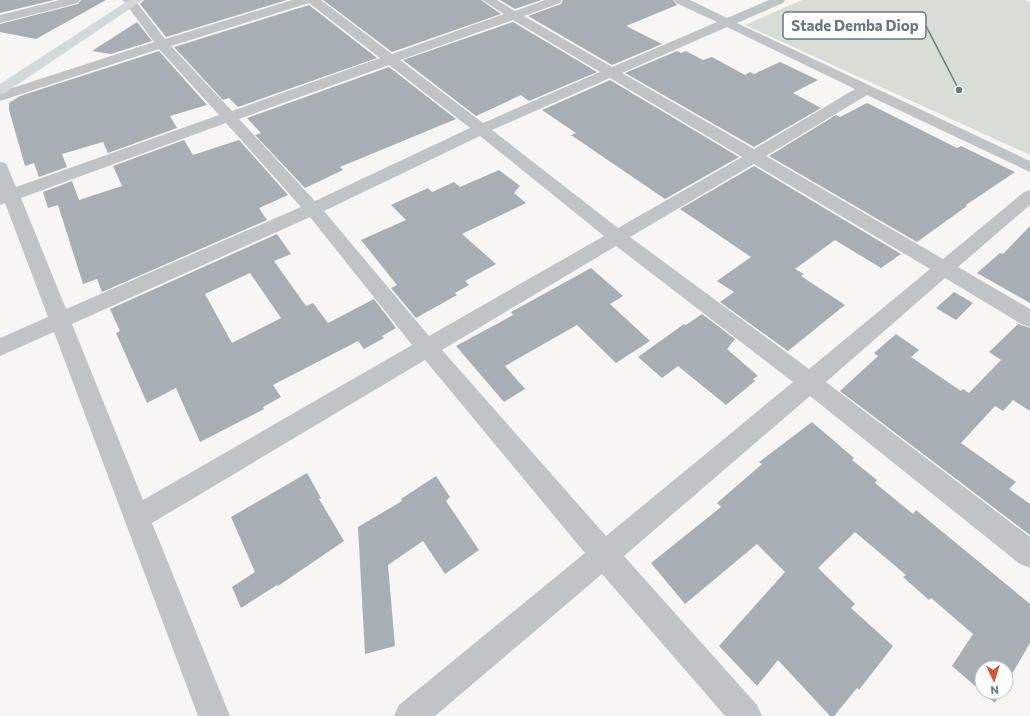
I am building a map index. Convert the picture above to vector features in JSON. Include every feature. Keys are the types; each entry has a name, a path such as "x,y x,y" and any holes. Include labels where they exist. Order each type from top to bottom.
{"main road":[{"path":"0,90 133,1"}],"street":[{"path":"0,19 74,0"},
{"path":"0,97 162,44 305,0"},
{"path":"313,0 616,237 809,382 1030,554"},
{"path":"488,0 1030,319"},
{"path":"5,197 556,0"},
{"path":"680,0 728,22 864,90 1030,167"},
{"path":"0,347 60,322 313,209 481,130 779,0"},
{"path":"133,1 162,44 313,209 427,348 604,555 746,716"},
{"path":"138,518 755,156 864,90"},
{"path":"0,167 5,197 60,322 138,518 214,716"},
{"path":"410,716 604,555 1030,196"}],"shaded area":[{"path":"802,0 1025,0 1030,2 1030,155 745,25"}],"building":[{"path":"0,0 54,0 0,13"},
{"path":"81,0 106,0 36,39 0,32 0,24 78,4"},
{"path":"144,0 287,0 166,37 140,4"},
{"path":"323,0 481,0 501,14 392,52"},
{"path":"500,0 541,0 515,9"},
{"path":"563,0 673,0 677,5 626,26 662,44 612,65 528,16 561,4"},
{"path":"309,5 377,58 238,107 229,98 223,100 174,47"},
{"path":"137,22 152,41 111,54 92,51"},
{"path":"513,22 597,72 529,101 521,95 476,116 403,60"},
{"path":"159,51 207,105 170,116 177,128 108,153 103,142 62,154 67,167 39,177 34,163 25,166 9,110 9,103 20,96"},
{"path":"677,51 681,53 686,51 703,60 712,57 745,75 750,72 754,74 780,62 818,80 793,93 821,108 754,147 625,73"},
{"path":"389,67 456,119 340,167 343,170 305,188 255,135 261,133 247,118"},
{"path":"610,80 739,157 665,199 571,135 576,133 542,110"},
{"path":"867,103 957,148 961,146 1015,172 966,205 967,206 917,242 769,156 836,115 840,117"},
{"path":"184,140 193,155 239,140 288,195 259,208 267,220 102,292 97,279 83,284 58,205 48,208 43,192 72,181 79,200 122,186 113,166"},
{"path":"754,166 901,254 881,268 835,240 795,269 804,274 801,276 845,305 788,351 720,302 734,292 717,281 751,257 680,209"},
{"path":"499,170 520,186 514,193 526,203 462,234 496,264 465,281 469,285 455,293 457,295 416,318 391,288 397,285 361,240 406,220 391,205 428,188 432,192 454,182 460,187"},
{"path":"1030,226 1030,303 977,273 1000,253 1003,254"},
{"path":"277,234 291,254 274,261 306,306 313,303 328,323 374,299 396,328 382,336 384,338 364,349 358,341 273,385 281,397 263,407 264,409 200,442 176,388 147,403 116,333 120,331 110,309","holes":["250,273 281,318 232,343 205,294"]},
{"path":"591,268 623,296 610,304 650,341 616,363 577,325 505,366 525,389 504,402 456,346 513,315 511,312"},
{"path":"954,292 973,303 956,320 936,308"},
{"path":"702,314 735,339 727,349 758,376 753,379 755,381 726,405 678,366 662,378 638,357 684,324 686,325"},
{"path":"1018,324 1030,328 1030,411 1013,400 1003,411 995,406 961,443 1016,482 1009,489 1030,504 1030,535 840,391 878,356 874,353 896,334 919,350 911,357 961,391 963,389 969,393 1001,360 989,352"},
{"path":"812,422 854,458 852,460 877,480 875,483 913,514 916,510 1030,604 1030,643 1014,670 1014,660 974,660 974,685 952,666 973,634 931,598 929,600 903,577 906,575 855,532 818,568 855,604 851,608 893,646 859,690 857,688 834,716 830,716 778,660 757,686 719,646 785,572 757,544 685,604 651,563 721,507 717,503 762,464 759,462"},
{"path":"307,473 321,498 319,499 344,541 278,586 277,585 241,608 232,587 255,572 231,517"},
{"path":"436,476 450,497 446,501 479,550 445,574 423,541 388,565 395,646 365,654 358,527 402,501 401,499"}],"place":[{"name":"Stade Demba Diop","path":"959,90"}]}
